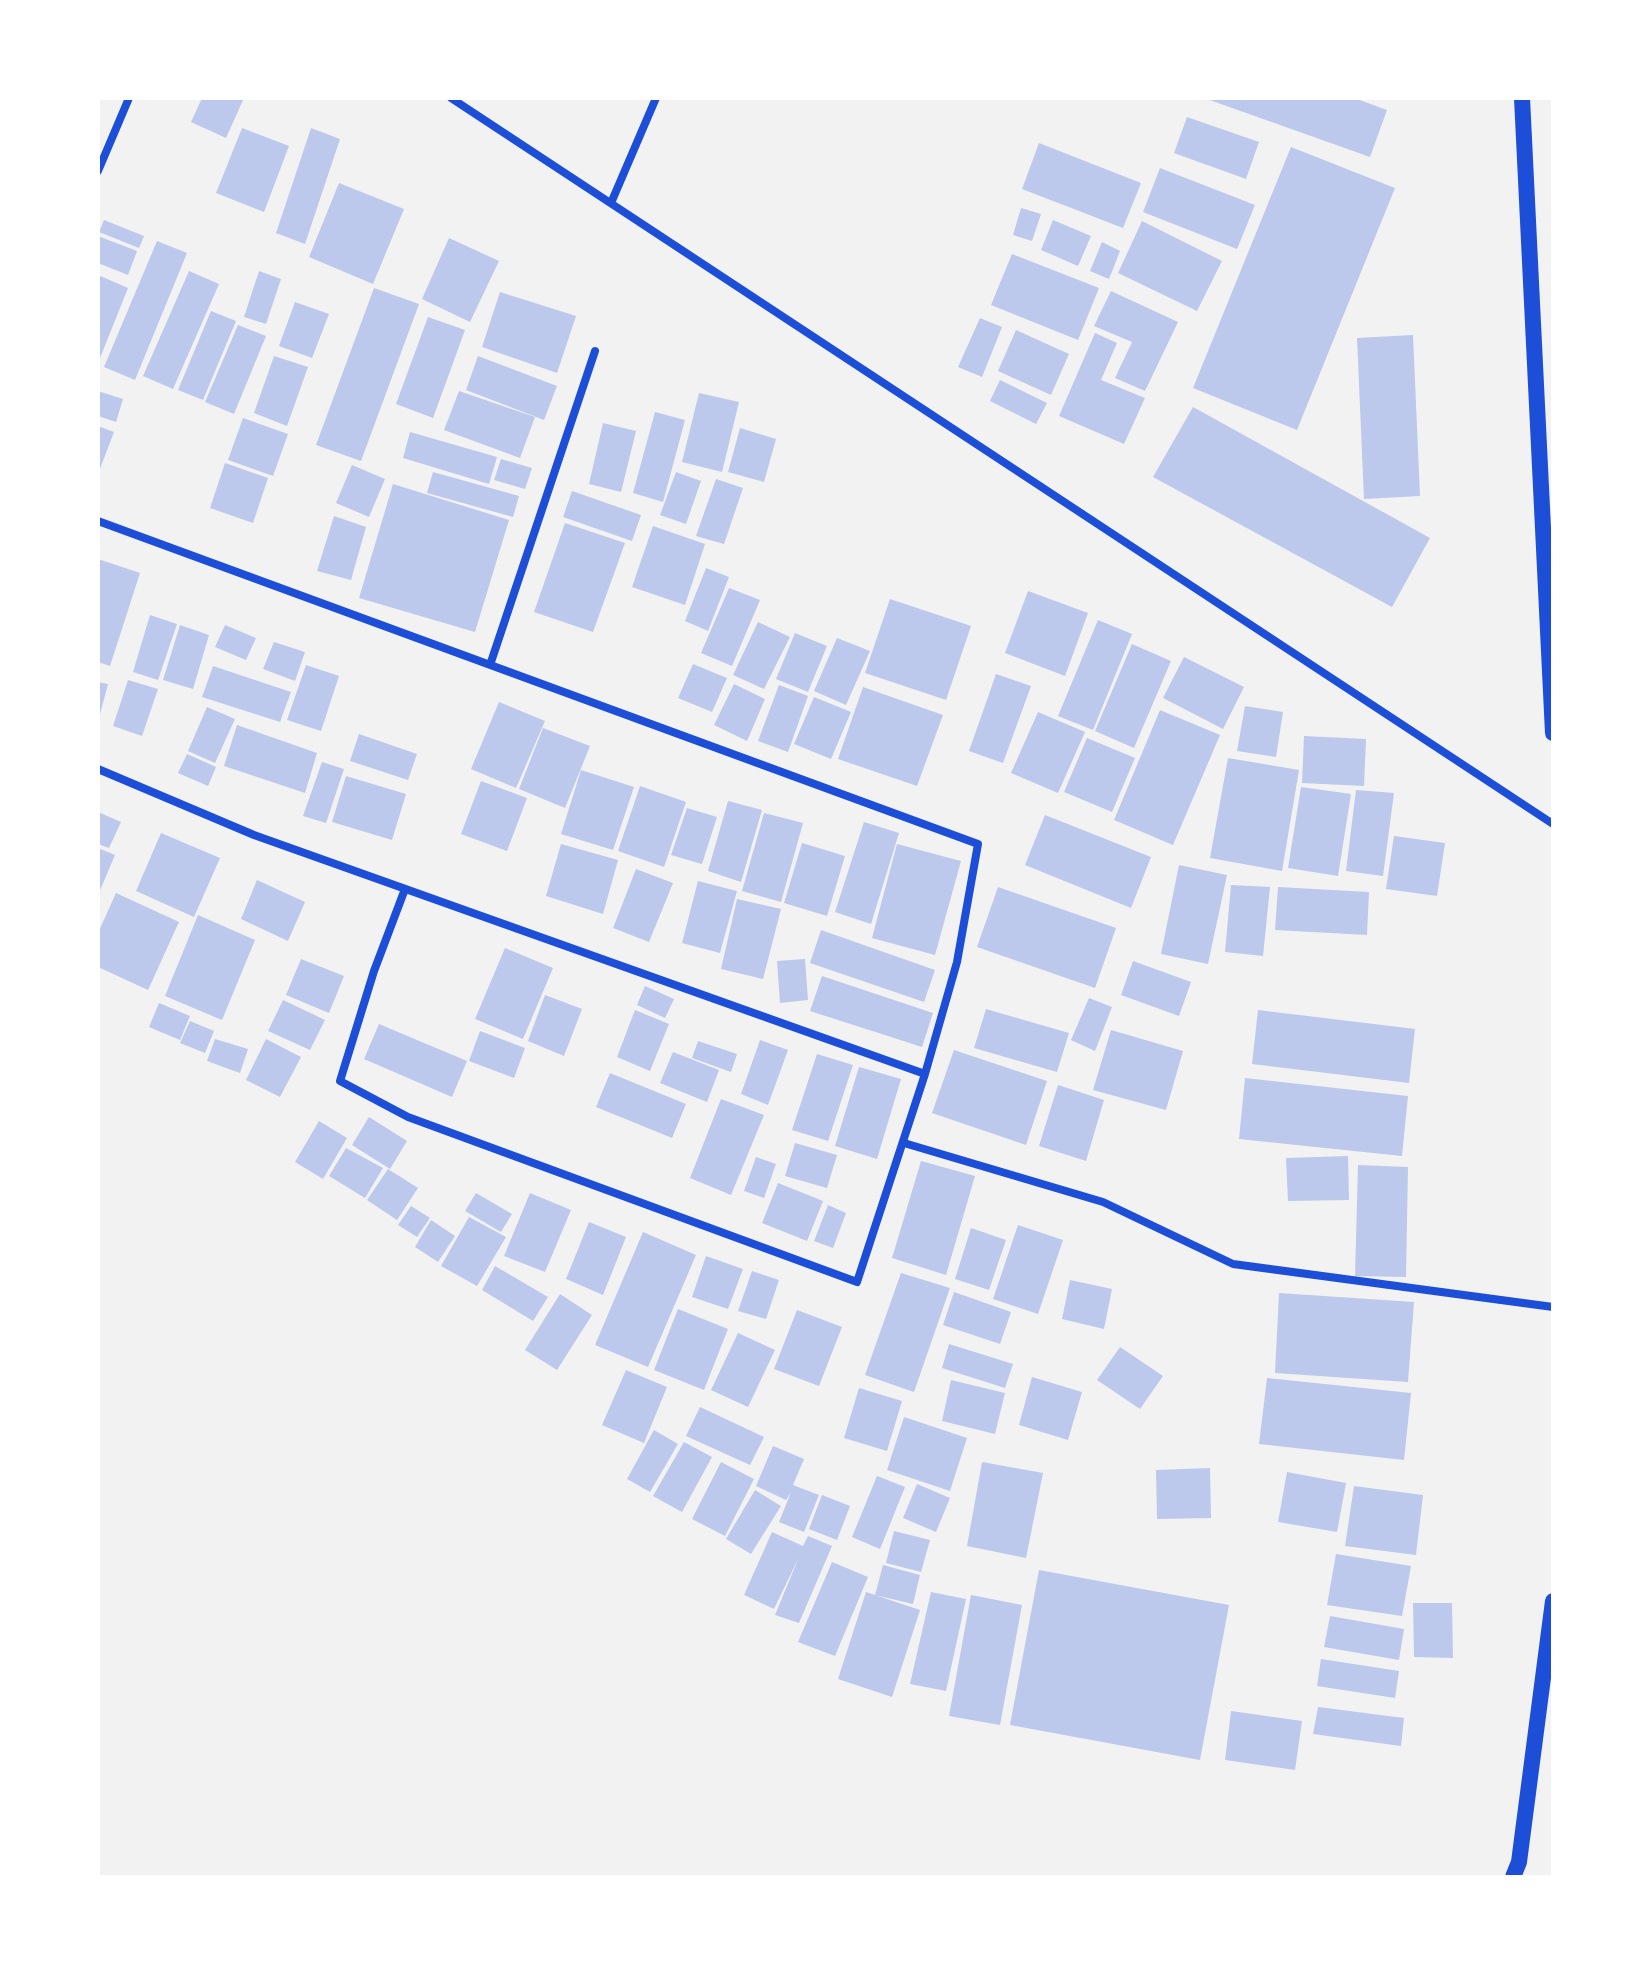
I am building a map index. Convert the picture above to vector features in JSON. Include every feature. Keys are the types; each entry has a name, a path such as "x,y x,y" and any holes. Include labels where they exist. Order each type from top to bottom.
{"main road":[{"path":"1522,98 1553,733"},
{"path":"1513,1877 1519,1862 1553,1601"}],"street":[{"path":"98,171 129,98"},
{"path":"451,98 1553,824"},
{"path":"611,203 656,98"},
{"path":"490,665 595,351"},
{"path":"98,521 978,844 957,962 904,1143 857,1282 408,1117 340,1081 374,971 405,889"},
{"path":"98,769 254,835 925,1074"},
{"path":"904,1143 1103,1202 1233,1264 1553,1307"}],"building":[{"path":"202,98 244,98 226,138 191,122"},
{"path":"1204,98 1354,98 1387,110 1370,157"},
{"path":"1187,117 1259,142 1246,179 1174,153"},
{"path":"242,128 289,146 264,212 216,193"},
{"path":"311,128 340,139 305,244 276,233"},
{"path":"1039,143 1141,183 1123,228 1022,189"},
{"path":"1291,147 1395,188 1297,430 1193,388"},
{"path":"1160,168 1255,205 1237,249 1143,212"},
{"path":"339,183 404,209 373,284 309,257"},
{"path":"1021,208 1041,214 1032,241 1013,235"},
{"path":"104,220 144,236 139,248 99,232"},
{"path":"1053,220 1091,236 1078,266 1041,250"},
{"path":"1142,221 1222,261 1197,311 1118,273"},
{"path":"98,236 137,251 128,275 98,263"},
{"path":"449,238 499,261 470,322 422,299"},
{"path":"157,241 187,253 135,380 104,367"},
{"path":"1102,242 1120,251 1109,279 1090,271"},
{"path":"1012,254 1099,288 1078,340 991,305"},
{"path":"189,271 219,284 173,389 143,376"},
{"path":"259,271 281,279 266,324 244,317"},
{"path":"98,275 128,288 98,363"},
{"path":"374,288 419,304 361,461 316,445"},
{"path":"1111,291 1178,322 1145,391 1115,378 1132,342 1094,326"},
{"path":"500,292 576,316 557,373 482,347"},
{"path":"295,302 329,314 312,358 279,346"},
{"path":"211,311 236,321 203,400 178,390"},
{"path":"428,317 465,330 433,418 396,404"},
{"path":"980,318 1002,327 982,377 958,367"},
{"path":"238,325 266,336 234,414 205,402"},
{"path":"1016,330 1069,354 1051,395 998,371"},
{"path":"1095,333 1117,343 1101,380 1145,398 1124,444 1059,416"},
{"path":"1413,335 1420,496 1364,499 1357,338"},
{"path":"274,356 308,367 287,426 254,413"},
{"path":"478,356 557,386 544,420 466,390"},
{"path":"1000,380 1047,403 1036,424 990,401"},
{"path":"98,391 123,399 116,422 98,416"},
{"path":"459,391 535,417 520,458 444,430"},
{"path":"699,393 739,402 722,472 682,462"},
{"path":"1193,407 1430,538 1392,607 1153,477"},
{"path":"655,412 685,420 663,502 633,493"},
{"path":"243,418 288,434 273,476 228,460"},
{"path":"603,423 636,431 621,492 589,484"},
{"path":"98,426 114,432 98,474"},
{"path":"740,428 776,439 764,482 728,472"},
{"path":"410,432 497,457 489,484 403,458"},
{"path":"501,459 532,468 525,489 494,480"},
{"path":"225,463 268,478 253,523 210,508"},
{"path":"352,465 385,479 369,517 336,503"},
{"path":"433,472 519,496 513,517 427,493"},
{"path":"676,472 701,481 686,524 660,515"},
{"path":"716,479 743,488 724,544 696,536"},
{"path":"393,484 509,520 475,632 359,598"},
{"path":"572,491 641,515 632,541 563,517"},
{"path":"334,516 366,527 351,580 317,571"},
{"path":"565,523 625,543 593,632 534,612"},
{"path":"653,526 705,544 685,605 632,587"},
{"path":"98,559 140,573 110,666 98,662"},
{"path":"706,568 729,577 708,631 685,621"},
{"path":"729,588 760,600 732,666 701,653"},
{"path":"1028,591 1088,613 1065,676 1005,653"},
{"path":"890,599 971,626 946,700 865,673"},
{"path":"150,615 177,624 158,680 133,672"},
{"path":"1098,620 1132,634 1093,730 1058,716"},
{"path":"758,622 790,637 764,689 733,675"},
{"path":"180,625 209,635 193,689 163,680"},
{"path":"225,625 256,638 246,660 215,647"},
{"path":"795,633 827,646 808,692 776,679"},
{"path":"837,638 870,651 846,705 814,691"},
{"path":"274,642 305,652 295,681 263,669"},
{"path":"1132,644 1171,661 1134,748 1095,731"},
{"path":"1184,657 1244,687 1223,729 1163,698"},
{"path":"693,664 727,678 712,712 678,698"},
{"path":"306,665 339,676 321,731 287,720"},
{"path":"213,666 291,692 280,722 202,697"},
{"path":"996,674 1031,686 1003,763 969,751"},
{"path":"128,680 158,689 142,736 113,726"},
{"path":"98,682 108,684 99,718 98,718"},
{"path":"734,684 765,699 747,741 714,725"},
{"path":"779,685 808,696 788,752 758,741"},
{"path":"863,687 943,715 917,786 838,759"},
{"path":"814,697 851,712 831,759 794,744"},
{"path":"499,702 545,721 516,788 471,769"},
{"path":"1245,706 1283,712 1276,757 1237,751"},
{"path":"207,707 235,719 215,763 188,751"},
{"path":"1160,710 1220,735 1173,845 1114,820"},
{"path":"1038,712 1085,732 1058,793 1011,773"},
{"path":"237,725 317,753 305,793 224,766"},
{"path":"543,728 590,746 565,808 519,789"},
{"path":"359,734 417,754 408,780 350,761"},
{"path":"1304,736 1366,739 1364,786 1302,783"},
{"path":"1087,738 1135,758 1112,812 1064,792"},
{"path":"187,754 216,767 208,786 178,773"},
{"path":"1228,758 1299,770 1282,871 1210,858"},
{"path":"322,762 344,769 326,823 303,816"},
{"path":"581,770 634,787 613,850 561,834"},
{"path":"346,776 406,794 392,840 332,822"},
{"path":"481,781 527,798 507,851 461,834"},
{"path":"640,786 686,802 664,867 618,851"},
{"path":"1301,787 1351,794 1338,876 1288,868"},
{"path":"1356,790 1394,793 1383,876 1346,871"},
{"path":"728,801 762,810 741,882 708,871"},
{"path":"687,808 717,817 702,864 671,855"},
{"path":"98,812 121,822 109,848 98,844"},
{"path":"764,813 803,823 781,902 742,891"},
{"path":"1045,815 1151,857 1131,908 1025,865"},
{"path":"864,822 899,833 871,924 835,912"},
{"path":"161,833 220,858 194,917 136,891"},
{"path":"1394,836 1445,843 1437,896 1386,889"},
{"path":"802,843 845,856 827,916 784,903"},
{"path":"561,844 618,860 603,914 546,896"},
{"path":"897,844 961,861 935,955 872,938"},
{"path":"98,848 115,855 98,895"},
{"path":"1179,865 1227,875 1208,964 1161,954"},
{"path":"636,869 673,883 649,942 613,928"},
{"path":"257,880 305,902 288,941 241,919"},
{"path":"698,881 737,891 720,953 682,943"},
{"path":"1231,885 1270,887 1263,956 1225,952"},
{"path":"998,887 1116,928 1095,988 977,947"},
{"path":"1278,887 1369,892 1367,935 1275,930"},
{"path":"116,893 179,922 148,990 98,967 98,933"},
{"path":"737,899 781,909 763,979 721,969"},
{"path":"198,915 255,940 222,1020 165,996"},
{"path":"821,930 935,970 924,1002 810,963"},
{"path":"505,948 553,968 523,1039 475,1019"},
{"path":"301,959 344,976 329,1013 286,995"},
{"path":"805,959 808,1000 780,1003 777,961"},
{"path":"1133,961 1191,982 1179,1016 1121,995"},
{"path":"822,976 933,1013 922,1047 810,1011"},
{"path":"645,986 674,999 665,1018 637,1005"},
{"path":"545,995 582,1009 564,1056 528,1041"},
{"path":"1089,998 1112,1007 1095,1051 1071,1040"},
{"path":"283,1000 325,1020 310,1050 268,1031"},
{"path":"159,1003 190,1016 180,1040 149,1027"},
{"path":"986,1009 1069,1033 1057,1072 974,1048"},
{"path":"635,1010 669,1024 650,1071 617,1057"},
{"path":"1258,1010 1415,1029 1409,1083 1252,1064"},
{"path":"190,1021 214,1031 205,1053 180,1043"},
{"path":"379,1024 467,1061 452,1097 364,1059"},
{"path":"1111,1030 1183,1051 1166,1110 1093,1090"},
{"path":"480,1031 525,1048 514,1078 469,1061"},
{"path":"215,1039 248,1049 240,1073 207,1061"},
{"path":"266,1039 301,1057 280,1097 246,1080"},
{"path":"760,1040 788,1050 768,1105 741,1094"},
{"path":"698,1041 737,1054 731,1072 692,1058"},
{"path":"954,1050 1047,1081 1026,1145 932,1113"},
{"path":"673,1052 719,1070 707,1102 660,1083"},
{"path":"817,1054 853,1065 828,1141 792,1130"},
{"path":"859,1067 901,1079 877,1159 835,1146"},
{"path":"610,1073 686,1104 672,1138 596,1107"},
{"path":"1245,1078 1408,1096 1402,1156 1239,1139"},
{"path":"1058,1085 1104,1100 1086,1161 1039,1146"},
{"path":"721,1099 764,1115 731,1195 690,1178"},
{"path":"369,1117 407,1141 390,1169 352,1145"},
{"path":"319,1121 347,1138 323,1179 295,1162"},
{"path":"795,1143 837,1155 827,1188 785,1176"},
{"path":"346,1148 383,1168 365,1198 329,1176"},
{"path":"1348,1156 1349,1200 1288,1201 1286,1158"},
{"path":"756,1157 776,1164 764,1198 744,1191"},
{"path":"921,1161 975,1176 946,1275 892,1258"},
{"path":"1358,1165 1408,1167 1406,1277 1355,1276"},
{"path":"388,1169 418,1188 397,1220 367,1200"},
{"path":"778,1183 823,1201 807,1241 762,1223"},
{"path":"476,1193 512,1214 501,1232 465,1211"},
{"path":"530,1193 571,1210 545,1272 504,1256"},
{"path":"828,1205 846,1213 833,1248 814,1241"},
{"path":"411,1206 430,1218 417,1237 398,1225"},
{"path":"469,1217 506,1237 477,1286 441,1266"},
{"path":"431,1220 455,1236 438,1262 415,1247"},
{"path":"589,1222 626,1237 603,1295 566,1279"},
{"path":"1018,1225 1063,1240 1038,1314 993,1299"},
{"path":"971,1228 1006,1240 989,1290 955,1279"},
{"path":"643,1232 696,1255 648,1367 595,1345"},
{"path":"706,1256 743,1269 728,1309 692,1297"},
{"path":"495,1266 548,1297 533,1321 482,1290"},
{"path":"752,1271 779,1280 766,1319 738,1311"},
{"path":"901,1273 950,1288 914,1392 865,1375"},
{"path":"1070,1280 1112,1289 1104,1329 1062,1319"},
{"path":"954,1292 1011,1312 1000,1344 943,1325"},
{"path":"1279,1293 1414,1302 1408,1382 1275,1373"},
{"path":"560,1294 592,1315 557,1370 525,1350"},
{"path":"678,1309 728,1329 704,1390 654,1370"},
{"path":"797,1310 842,1327 819,1386 774,1369"},
{"path":"738,1333 775,1350 748,1407 711,1390"},
{"path":"949,1344 1013,1364 1005,1388 942,1368"},
{"path":"1120,1347 1163,1376 1140,1409 1097,1380"},
{"path":"626,1370 667,1387 644,1443 602,1425"},
{"path":"1032,1377 1082,1392 1068,1440 1019,1425"},
{"path":"1267,1378 1411,1393 1404,1460 1259,1444"},
{"path":"951,1380 1005,1393 995,1434 942,1421"},
{"path":"859,1388 902,1401 887,1451 844,1438"},
{"path":"700,1407 764,1437 750,1465 686,1436"},
{"path":"904,1417 967,1438 950,1491 887,1470"},
{"path":"654,1430 678,1444 650,1492 627,1479"},
{"path":"684,1442 712,1457 682,1512 653,1496"},
{"path":"773,1446 804,1459 793,1485 819,1495 804,1532 779,1522 791,1492 786,1500 756,1486"},
{"path":"721,1462 754,1479 725,1536 692,1519"},
{"path":"982,1462 1043,1473 1026,1558 967,1546"},
{"path":"1210,1468 1211,1518 1157,1519 1156,1470"},
{"path":"1287,1472 1346,1483 1337,1532 1278,1522"},
{"path":"877,1476 905,1487 880,1549 852,1537"},
{"path":"917,1484 950,1498 936,1532 903,1518"},
{"path":"1354,1486 1423,1495 1416,1555 1345,1546"},
{"path":"755,1490 781,1506 751,1554 726,1539"},
{"path":"822,1495 850,1506 837,1540 809,1529"},
{"path":"894,1531 930,1540 921,1572 886,1563"},
{"path":"772,1532 803,1546 808,1536 832,1546 799,1623 775,1615 799,1557 774,1609 744,1595"},
{"path":"1336,1554 1411,1566 1402,1616 1327,1605"},
{"path":"832,1562 868,1577 835,1656 798,1642"},
{"path":"883,1565 920,1575 913,1604 875,1595"},
{"path":"1039,1570 1229,1605 1200,1760 1010,1725"},
{"path":"866,1592 920,1610 892,1697 838,1679"},
{"path":"931,1592 966,1599 946,1691 910,1684"},
{"path":"971,1595 1022,1605 1000,1725 949,1716"},
{"path":"1413,1603 1452,1603 1453,1658 1414,1657"},
{"path":"1330,1616 1404,1629 1399,1660 1324,1647"},
{"path":"1321,1659 1399,1671 1395,1698 1317,1686"},
{"path":"1318,1707 1404,1718 1401,1746 1313,1734"},
{"path":"1231,1711 1302,1721 1295,1770 1225,1760"}]}
